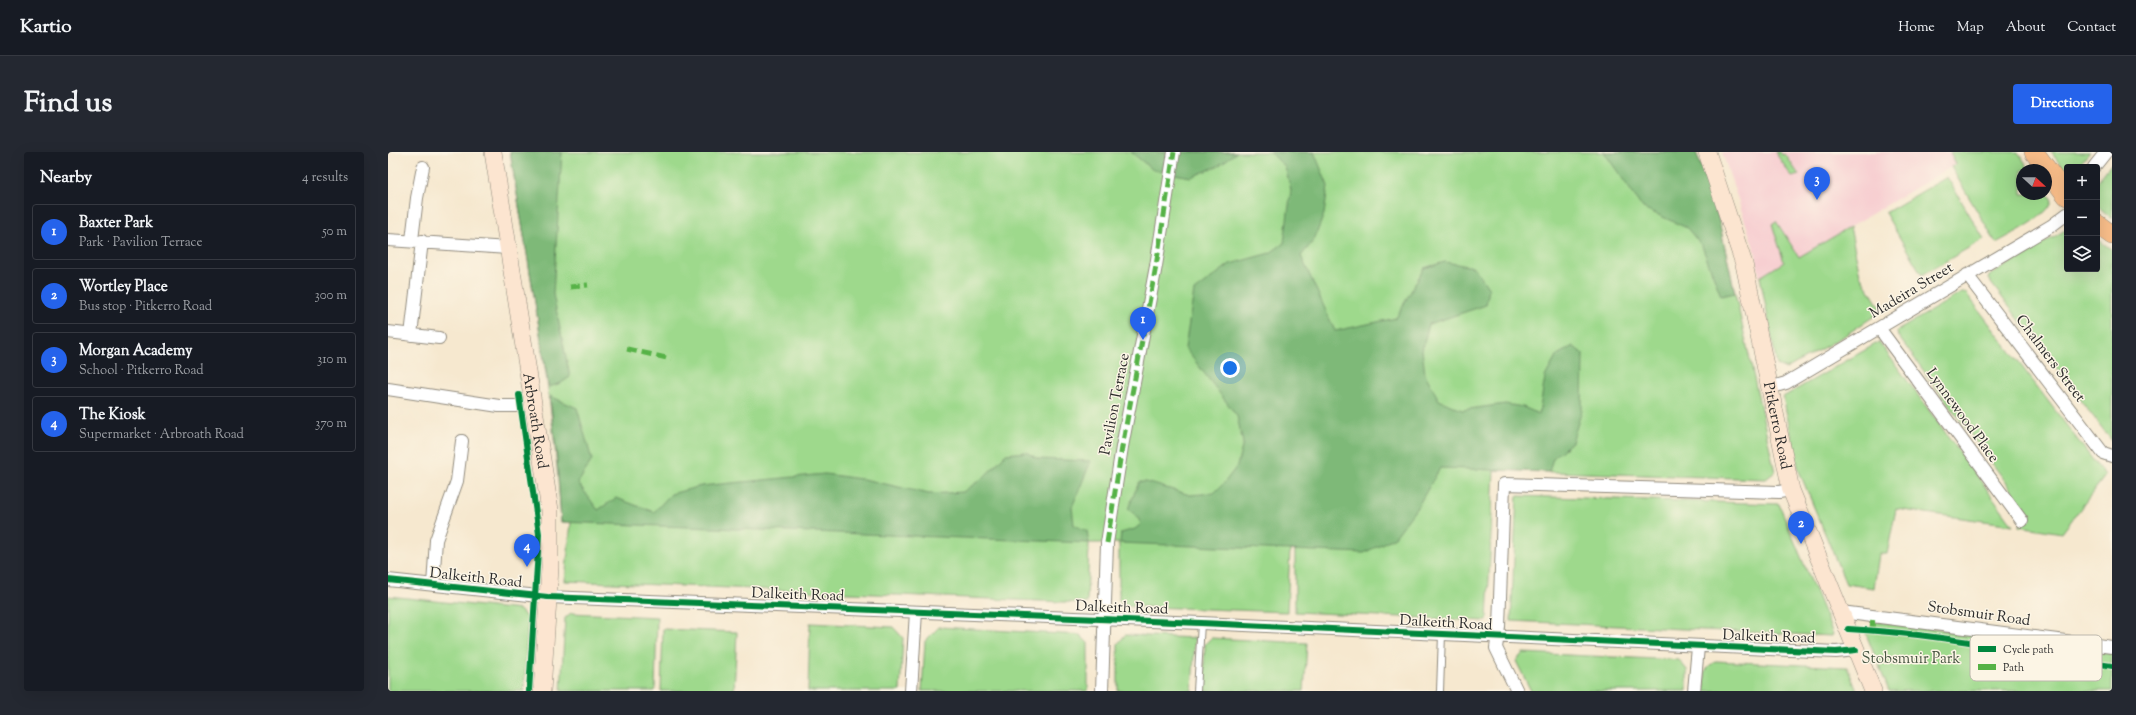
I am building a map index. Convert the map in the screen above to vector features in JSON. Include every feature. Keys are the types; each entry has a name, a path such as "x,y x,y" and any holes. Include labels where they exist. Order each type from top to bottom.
{"main road":[{"path":"2034,152 2064,192"},
{"path":"2100,226 2112,235"}],"street":[{"name":"Arbroath Road","path":"494,152 550,510 548,597 542,691"},
{"name":"Pavilion Terrace","path":"1102,691 1103,619 1107,543 1122,447 1158,258 1174,152"},
{"name":"Pitkerro Road","path":"1707,152 1744,264 1791,490 1873,691"},
{"path":"2096,164 2106,152"},
{"path":"411,335 417,241 417,198 423,167"},
{"name":"Madeira Street","path":"1769,388 1786,383 2051,226 2064,216"},
{"path":"388,240 508,248"},
{"name":"Chalmers Street","path":"1967,275 2103,453 2112,456"},
{"name":"Lynnewood Place","path":"1879,328 2022,521"},
{"path":"388,332 439,338"},
{"path":"388,389 499,406 516,406"},
{"path":"433,585 436,540 456,481 462,441"},
{"path":"1517,691 1496,648 1498,637 1504,484 1779,492 1791,490"},
{"name":"Dalkeith Road","path":"388,580 548,597 1200,623 1698,647 1836,652 1856,650"},
{"path":"911,691 916,612"},
{"name":"Stobsmuir Road","path":"1841,612 2019,635"},
{"name":"Stobsmuir Road","path":"2102,646 2112,647"},
{"path":"1694,691 1698,647"}],"lane":[{"path":"1197,691 1200,623"},
{"path":"1440,691 1442,634"}],"shaded area":[{"path":"1722,152 1950,152 1956,164 1760,280 1755,251"}],"green space":[{"path":"510,152 1696,152 1718,217 1775,472 1766,479 1494,470 1487,621 1295,612 1295,550 1290,550 1287,612 1124,606 1119,601 1119,543 1089,543 1087,603 565,581 571,522 561,522 558,475 547,382"},
{"path":"510,152 562,152 553,294 570,377 561,383 549,387"},
{"path":"1131,152 1237,152 1218,166 1191,177 1153,170"},
{"path":"1270,152 1314,152 1328,186 1324,214 1314,240 1301,256 1335,331 1396,318 1424,268 1445,262 1474,267 1489,289 1486,305 1429,324 1422,350 1425,374 1439,400 1462,410 1505,404 1523,407 1539,414 1545,377 1557,355 1573,346 1583,354 1582,410 1572,442 1553,458 1549,472 1440,468 1418,506 1395,537 1364,553 1120,543 1121,533 1135,529 1141,524 1137,516 1128,509 1139,482 1146,482 1190,495 1214,493 1225,482 1237,466 1243,443 1237,416 1185,348 1194,291 1230,264 1270,253 1284,243 1291,190 1285,167"},
{"path":"1604,152 1696,152 1718,217 1735,293 1721,296 1702,246 1687,228 1643,208"},
{"path":"1775,152 1780,152 1782,155 1785,154 1799,175 1792,177"},
{"path":"1950,152 2018,152 2026,164 2016,164 2016,200 2052,200 2050,206 2037,219 1996,243 1951,167 1956,164"},
{"path":"2051,152 2090,152 2080,164 2064,164 2063,168"},
{"path":"2112,163 2112,218 2100,208 2100,178"},
{"path":"1947,177 1984,239 1922,275 1885,213"},
{"path":"1776,221 1799,257 1850,227 1860,275 1882,311 1844,336 1786,369 1777,365 1760,277 1784,262 1772,224"},
{"path":"2064,231 2064,272 2100,272 2100,241 2112,250 2112,441 1988,279 1989,276"},
{"path":"1961,293 1966,293 2105,476 2062,533 2019,526 2031,516 1898,336 1897,331"},
{"path":"1879,342 2013,525 1896,509 1887,554 1879,554 1874,588 1846,584 1799,471 1783,397"},
{"path":"550,396 577,408 592,460 578,483 598,510 616,498 654,512 671,494 701,486 825,474 868,480 929,494 963,492 984,477 1006,454 1026,452 1038,459 1091,461 1072,507 1074,525 1087,531 1089,543 561,522 557,458"},
{"path":"1517,496 1779,504 1833,634 1832,636 1511,621"},
{"path":"388,596 520,610 528,619 524,691 388,691"},
{"path":"571,613 657,617 655,691 561,691 565,618"},
{"name":"Stobsmuir Park","path":"1876,621 1983,635 1970,635 1970,681 2102,681 2102,651 2112,652 2112,691 1889,691 1866,634"},
{"path":"810,623 893,627 903,638 900,691 808,691"},
{"path":"939,627 1080,635 1088,643 1088,691 922,691 925,641"},
{"path":"663,629 737,632 734,691 661,691"},
{"path":"1125,635 1195,638 1192,691 1118,691 1118,644"},
{"path":"1211,638 1307,643 1304,691 1203,691 1205,644"},
{"path":"1523,653 1679,660 1687,670 1687,691 1531,691 1516,661"},
{"path":"1715,661 1847,667 1857,691 1705,691 1705,671"}],"marked path":[{"path":"1107,543 1122,447 1156,266 1174,152"},
{"path":"570,287 588,285"},
{"path":"627,349 671,359"},
{"path":"1872,630 1873,615"}],"cycle path":[{"path":"519,395 539,534 529,691"},
{"path":"388,580 548,597 1201,623 1836,652 1856,650"},
{"path":"1848,629 1914,634 1970,642"},
{"path":"2102,664 2112,666"}],"place":[{"name":"Morgan Academy","path":"1817,200"},
{"name":"Baxter Park","path":"1143,340"},
{"name":"Wortley Place","path":"1801,544"},
{"name":"The Kiosk","path":"527,567"}]}
